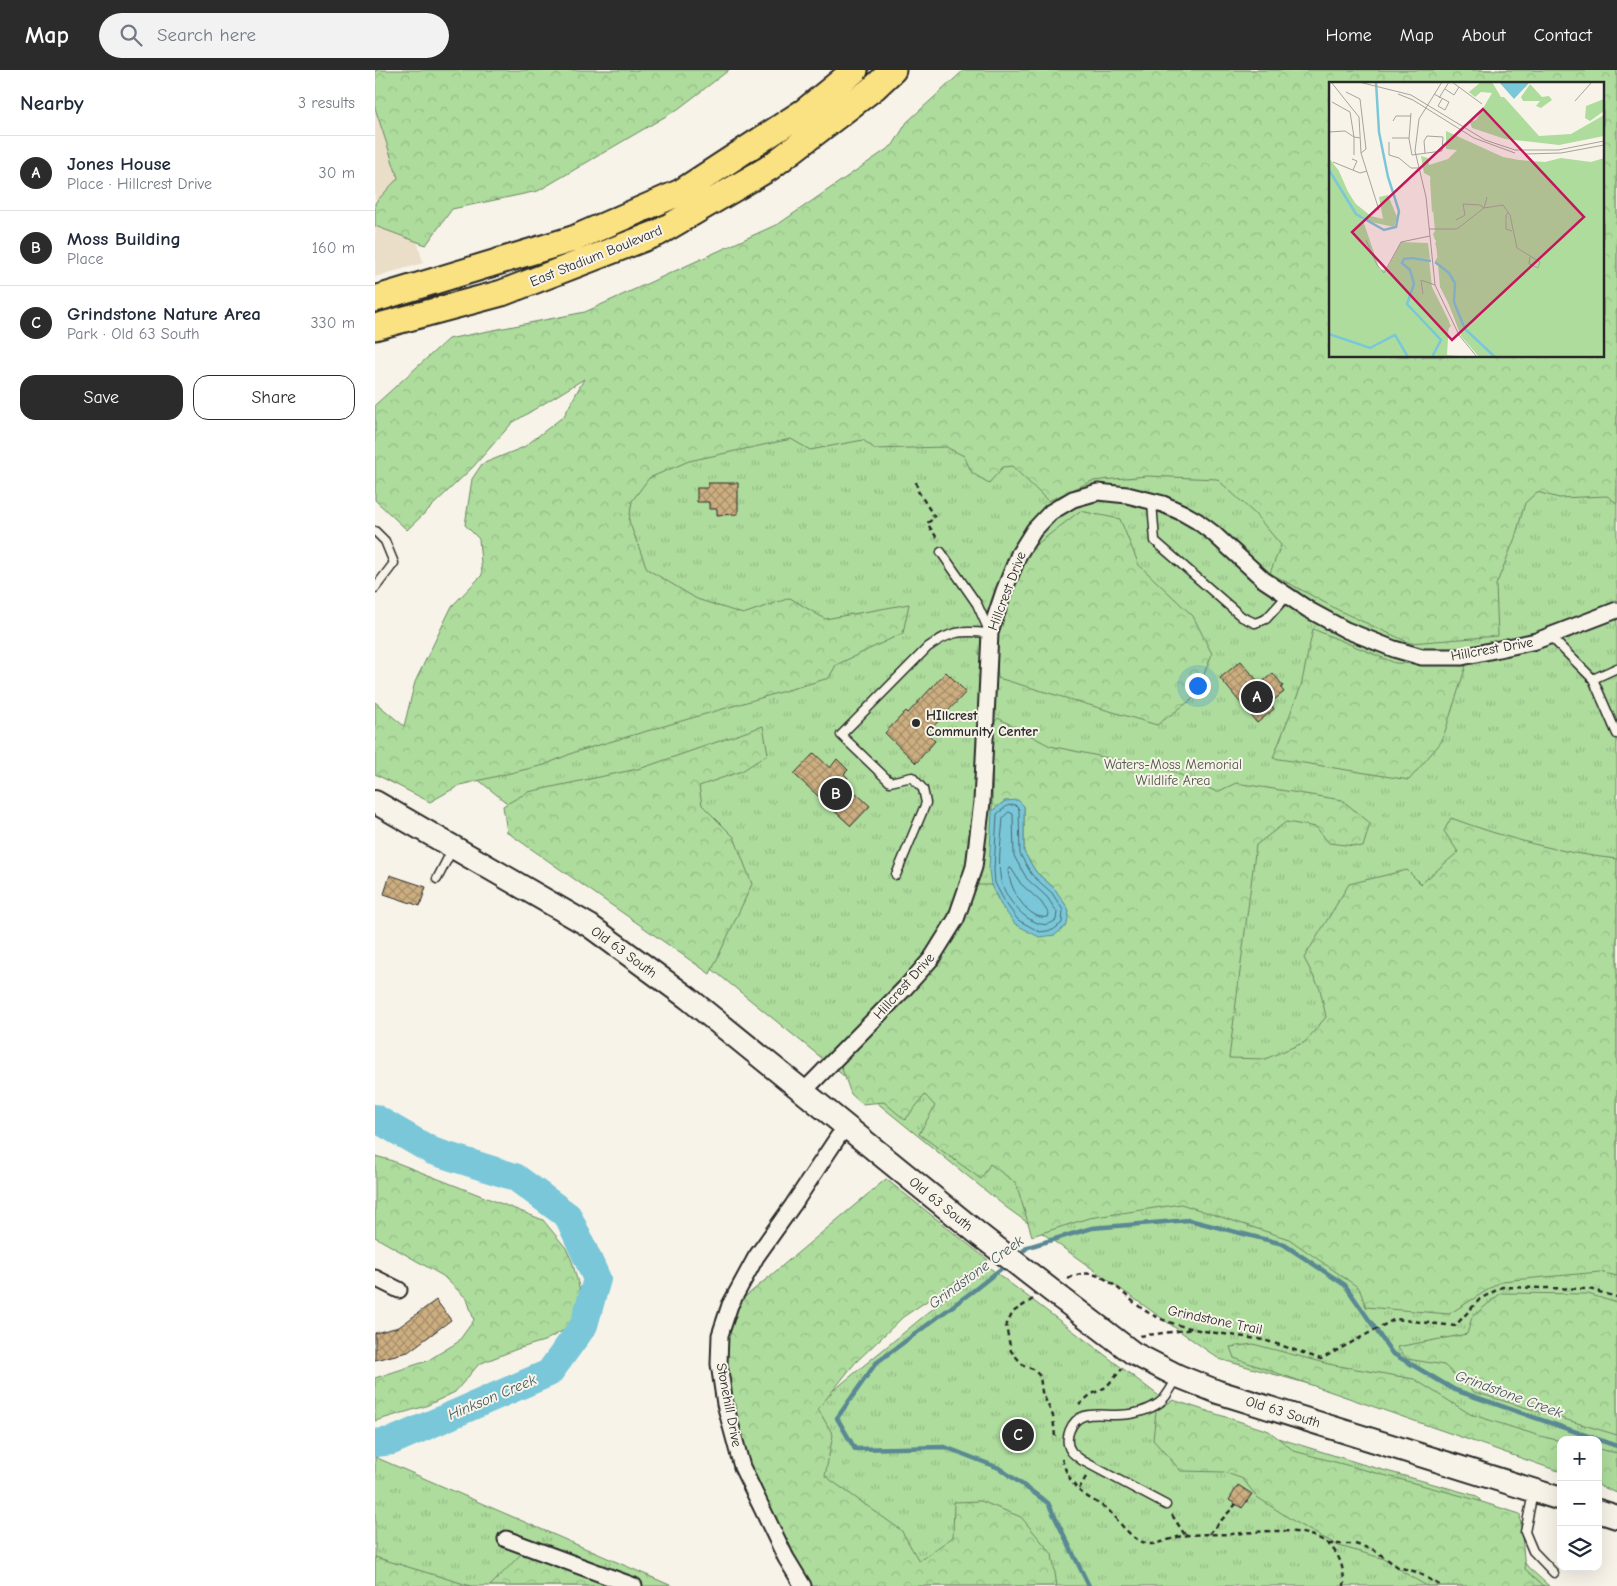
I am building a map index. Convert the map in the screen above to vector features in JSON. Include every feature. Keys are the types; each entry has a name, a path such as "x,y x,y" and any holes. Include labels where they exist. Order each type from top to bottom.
{"main road":[{"name":"East Stadium Boulevard","path":"375,299 573,238 681,192 805,111 855,70"},
{"name":"East Stadium Boulevard","path":"375,327 502,293 658,233 769,168 875,87 893,70"},
{"name":"Old 63 South","path":"375,802 590,926 688,998 981,1236 1062,1290 1133,1353 1178,1376 1217,1392 1557,1498"},
{"path":"1602,1512 1617,1518"}],"street":[{"name":"Hillcrest Drive","path":"803,1092 905,988 931,958 955,920 974,867 982,802 990,633 1019,554 1034,530 1051,512 1073,499 1098,492 1127,495 1169,507 1197,521 1213,533 1264,580 1309,610 1346,630 1394,649 1422,657 1462,657 1537,641 1617,610"},
{"name":"Stonehill Drive","path":"803,1586 786,1558 742,1467 725,1404 719,1364 720,1335 730,1305 756,1257 838,1137 847,1127"},
{"path":"375,1278 399,1290"},
{"path":"506,1539 634,1586"}],"lane":[{"path":"1153,502 1155,542 1242,617 1255,622 1266,619 1287,596"},
{"path":"375,531 385,541 394,563 375,588"},
{"path":"896,875 926,803 923,788 912,777 890,782 841,735 928,647 944,636 962,631 990,633 977,604 941,552"},
{"path":"1550,636 1593,678 1617,734"},
{"path":"1593,678 1617,668"},
{"path":"437,879 454,847"},
{"path":"1166,1505 1083,1461 1071,1451 1068,1442 1068,1432 1073,1423 1082,1416 1139,1412 1160,1403 1178,1376"},
{"path":"1534,1491 1525,1532 1533,1551 1554,1573"}],"path":[{"path":"916,482 918,491 935,518 927,523 940,542 941,552"},
{"name":"Grindstone Trail","path":"1062,1290 1081,1273 1092,1274 1113,1284 1147,1312 1170,1324 1265,1341 1321,1359 1395,1319 1455,1326 1480,1299 1502,1287 1589,1288 1617,1297"},
{"path":"1037,1297 1013,1312 1006,1326 1011,1351 1024,1366 1033,1369 1040,1376 1042,1392 1053,1416 1056,1442"},
{"path":"1061,1457 1075,1487 1108,1511 1135,1538 1150,1544 1185,1535 1277,1530 1297,1531 1316,1537 1328,1544 1338,1556 1344,1571 1344,1586"},
{"path":"1079,1489 1092,1466"},
{"path":"1209,1534 1236,1504"},
{"path":"1166,1505 1185,1535"},
{"path":"1328,1544 1355,1544 1374,1550 1398,1567 1417,1572 1441,1586"}],"shaded area":[{"path":"375,76 423,263 375,277"}],"green space":[{"path":"375,70 729,70 678,109 538,191 452,209 426,245 375,226 375,203 398,178 375,108"},
{"path":"964,70 1617,70 1617,503 1607,496 1559,498 1537,492 1525,503 1515,538 1496,585 1498,636 1410,643 1342,612 1270,573 1281,545 1255,514 1217,479 1147,476 1092,481 1048,501 1012,466 1003,467 989,483 972,473 964,456 946,447 875,449 863,440 810,450 791,439 689,461 649,478 632,501 629,521 647,569 697,599 743,614 790,598 825,619 909,604 903,633 836,665 829,678 575,752 544,765 460,785 430,802 375,774 375,702 404,726 415,682 452,606 482,575 479,539 465,525 472,479 482,464 524,447 564,416 584,379 512,423 473,467 407,530 375,500 375,405 448,339 585,312 780,223 893,145 907,122"},
{"name":"Waters-Moss Memorial Wildlife Area","path":"1054,70 1617,70 1617,1469 1602,1465 1602,1436 1557,1436 1557,1453 1219,1359 1007,1208 476,778 671,406"},
{"path":"1080,511 1120,519 1139,565 1193,616 1212,654 1195,697 1157,725 998,678 995,641 1028,551"},
{"path":"1313,629 1395,663 1466,666 1442,741 1409,780 1273,758 1301,686"},
{"path":"998,718 1050,746 1172,771 1217,792 1236,783 1342,800 1370,823 1363,847 1329,843 1316,827 1286,822 1256,845 1229,1058 1265,1059 1305,1042 1326,1017 1320,989 1304,958 1349,884 1407,870 1421,884 1458,852 1444,831 1451,818 1533,844 1617,859 1617,1276 1600,1272 1502,1281 1449,1314 1366,1307 1359,1288 1289,1239 1181,1204 1089,1218 1032,1236 1016,1183 990,1164 981,1179 919,1134 935,1106 925,1095 905,1120 884,1102 862,1104 851,1094 841,1066 918,985 952,940 976,885 991,885 1001,905 1055,889 1036,872 1024,852 1024,806 1005,801 992,811 993,724"},
{"path":"763,726 768,754 742,771 699,786 702,805 734,837 752,884 710,974 507,832 503,806 528,792 642,768"},
{"path":"375,1156 390,1160 543,1220 566,1248 572,1261 582,1298 568,1328 544,1341 479,1364 455,1392 426,1406 375,1421 375,1378 427,1361 458,1342 474,1320 467,1299 443,1276 375,1237"},
{"path":"886,1179 988,1260 903,1317 855,1363 818,1409 833,1435 825,1476 901,1530 919,1561 953,1537 954,1502 981,1501 1021,1517 1052,1554 1057,1586 806,1586 737,1440 721,1341 733,1307"},
{"path":"986,1265 1171,1405 1365,1465 1477,1496 1528,1567 1549,1586 805,1586 728,1331 834,1390"},
{"path":"1501,1293 1588,1294 1617,1303 1617,1435 1474,1392 1444,1365 1407,1359 1397,1347 1467,1334 1472,1317"},
{"path":"1253,1344 1328,1364 1414,1379 1470,1414 1557,1440 1557,1471 1234,1358 1230,1347"},
{"path":"1173,1400 1269,1431 1294,1451 1466,1497 1520,1514 1525,1569 1544,1586 1427,1586 1403,1572 1392,1561 1339,1546 1298,1524 1257,1497 1243,1479 1224,1472 1181,1471 1153,1440 1156,1411"},
{"path":"1602,1450 1617,1453 1617,1493 1602,1487"},
{"path":"375,1457 672,1586 375,1586"},
{"path":"524,1551 622,1586 490,1586"},
{"path":"375,1557 471,1586 375,1586"}],"water":[{"path":"1018,800 1024,806 1024,852 1036,872 1055,889 1069,910 1067,925 1055,935 1039,937 1015,924 1001,905 991,885 989,870 992,811 1005,801"}],"building":[{"path":"708,483 738,483 738,514 717,515 717,509 709,509 709,502 697,502 697,488 708,488"},
{"path":"1241,661 1260,684 1273,673 1283,686 1281,688 1284,692 1270,703 1274,709 1257,723 1220,678"},
{"name":"HIllcrest Community Center","path":"946,672 966,692 927,733 935,741 916,763 885,733 906,711 908,713"},
{"path":"814,753 830,768 837,759 848,770 844,774 848,778 844,782 870,806 851,826 794,774"},
{"path":"390,875 426,887 420,906 384,894"},
{"path":"436,1300 451,1320 408,1352 375,1360 375,1333 399,1327"},
{"path":"1238,1485 1252,1494 1242,1508 1229,1500"}],"waterway":[{"name":"Hinkson Creek","path":"375,1118 432,1151 515,1177 568,1216 597,1279 584,1325 549,1373 392,1441 375,1443"},
{"name":"Grindstone Creek","path":"1017,1256 1028,1247 1092,1228 1189,1220 1283,1244 1345,1285 1392,1353 1455,1390 1617,1446"},
{"name":"Grindstone Creek","path":"1007,1264 876,1363 837,1418 855,1449 945,1447 999,1468 1048,1503 1089,1586"}],"place":[{"name":"Jones House","path":"1257,697"},
{"name":"HIllcrest Community Center","path":"916,723"},
{"name":"Moss Building","path":"836,794"},
{"name":"Grindstone Nature Area","path":"1018,1435"}]}
